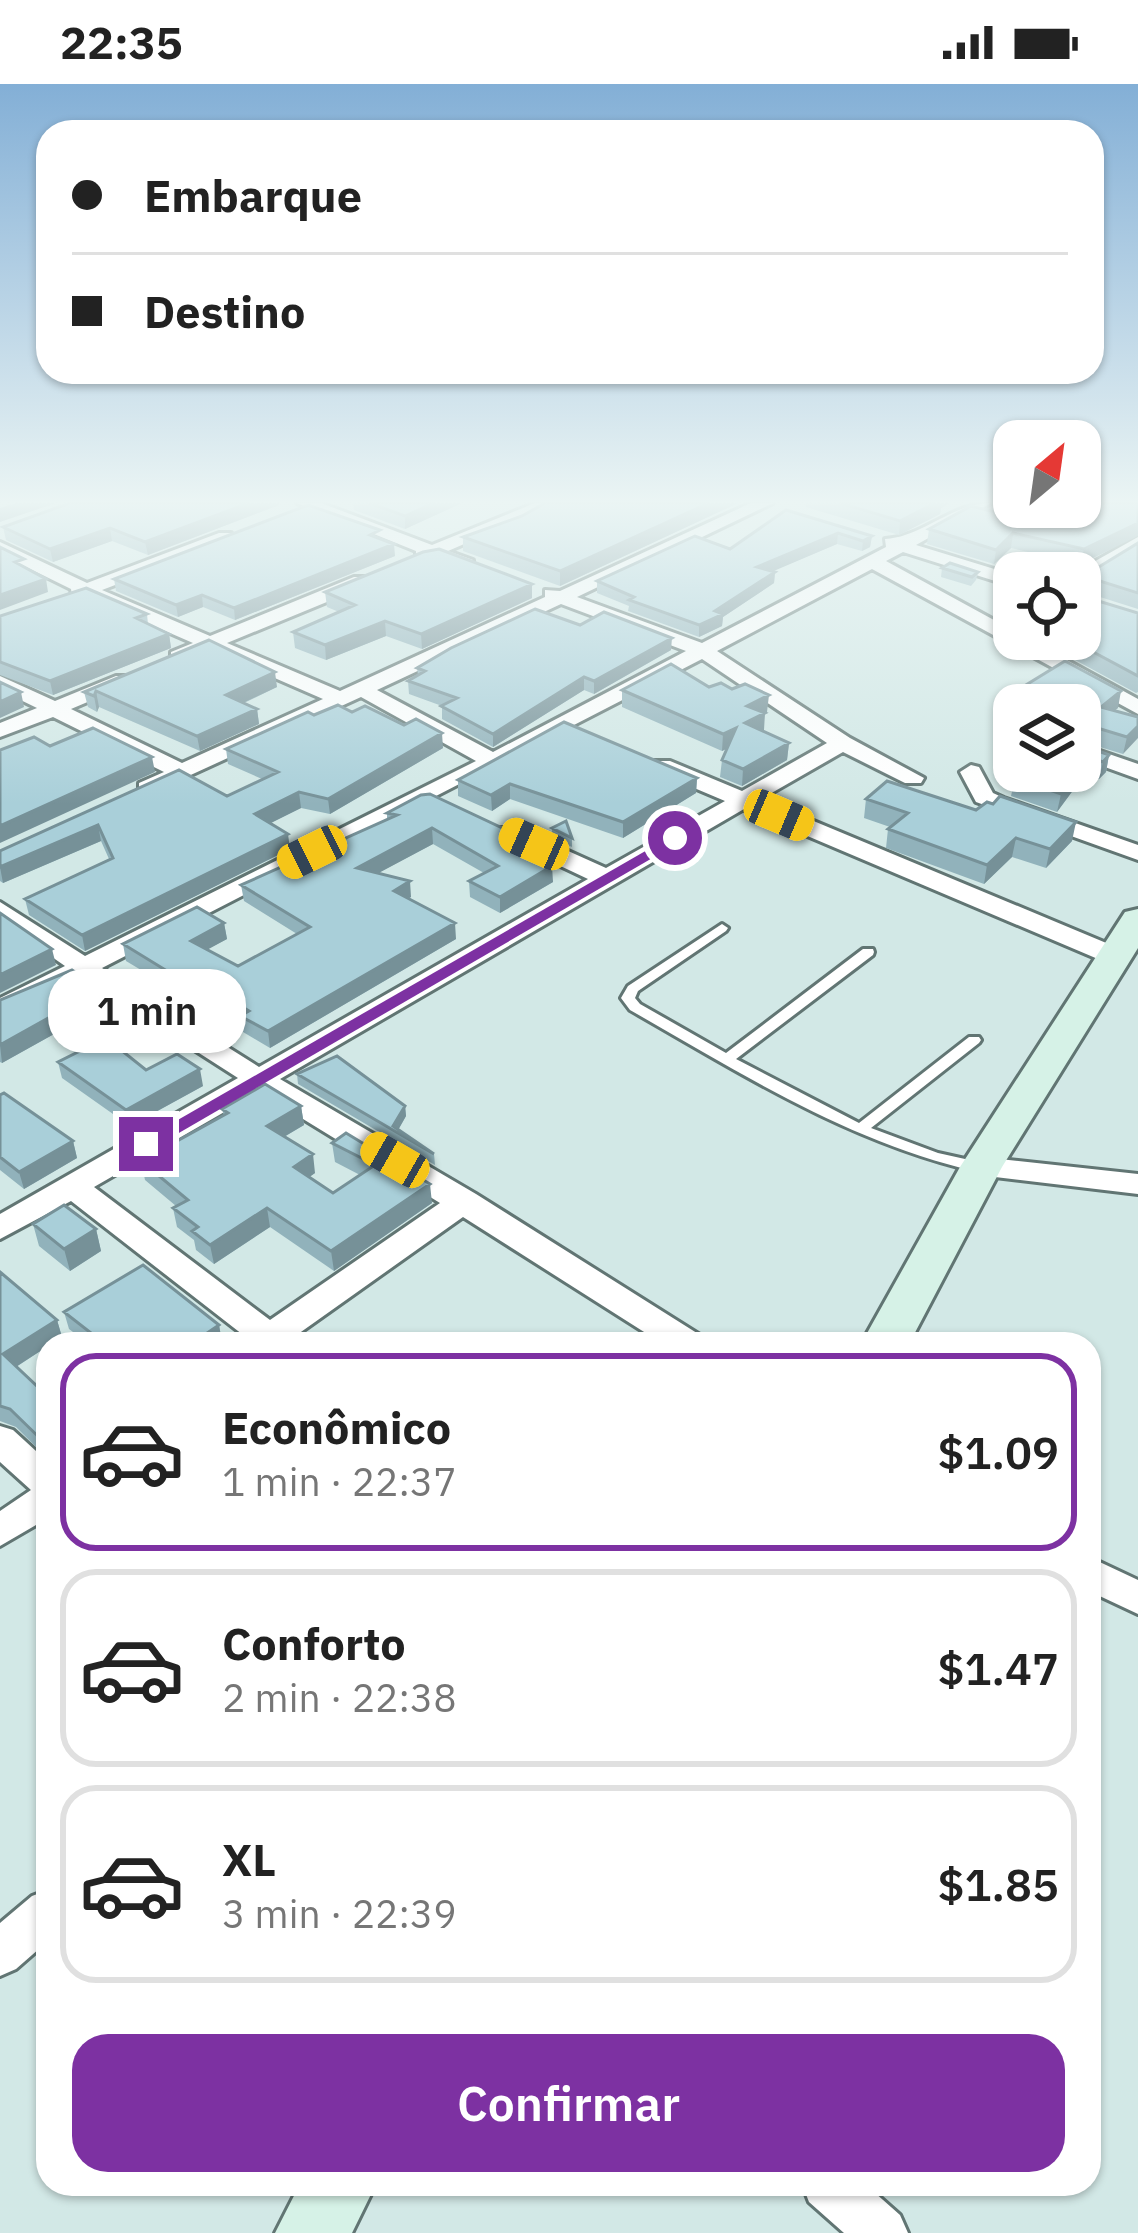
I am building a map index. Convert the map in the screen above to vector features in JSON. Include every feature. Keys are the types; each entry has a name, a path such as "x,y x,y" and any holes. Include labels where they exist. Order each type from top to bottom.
{"main road":[{"path":"892,1332 981,1167 1129,939"},
{"path":"311,2233 334,2196"}],"street":[{"path":"118,603 210,643 349,693 493,761"},
{"path":"0,731 306,603"},
{"path":"121,800 529,603"},
{"path":"577,603 704,651 842,742 913,778"},
{"path":"0,1009 437,800 493,761 793,603"},
{"path":"948,603 1138,709"},
{"path":"0,682 182,772"},
{"path":"562,724 603,741"},
{"path":"0,1228 842,742"},
{"path":"644,758 745,800 1129,939"},
{"path":"1101,759 1138,772"},
{"path":"971,772 984,797 996,803 1138,853"},
{"path":"487,822 605,877"},
{"path":"0,910 256,1079 465,1201 669,1332"},
{"path":"981,1167 1138,1184"},
{"path":"72,1186 253,1332"},
{"path":"277,1332 465,1201"},
{"path":"0,1440 36,1473"},
{"path":"0,1531 36,1506"},
{"path":"1101,1579 1138,1598"},
{"path":"0,1953 36,1922"}],"lane":[{"path":"722,928 633,989 628,998 728,1058 862,1128 939,1160 981,1167"},
{"path":"728,1058 868,952"},
{"path":"862,1128 974,1040"},
{"path":"875,1332 890,1297 908,1302"}],"building":[{"path":"39,603 122,603 147,614 136,618 169,634 50,681 0,662 0,616"},
{"path":"351,603 489,603 421,634 385,621 325,645 293,632 355,605"},
{"path":"638,603 727,603 715,611 723,614 699,625"},
{"path":"1101,603 1138,613 1138,676 1101,656"},
{"path":"535,609 580,625 604,612 672,638 594,681 584,677 493,734 441,706 457,698 408,681 425,671 417,668 451,648"},
{"path":"209,640 275,672 226,695 257,709 197,736 96,691 94,696 84,692"},
{"path":"1065,661 1121,691 1101,707 1101,684 1028,684"},
{"path":"671,664 709,687 721,683 732,689 745,684 769,695 747,706 765,713 745,723 789,743 743,769 722,760 736,728 723,734 622,690"},
{"path":"0,682 21,692 0,702"},
{"path":"338,705 352,712 365,706 404,725 416,719 442,733 328,799 299,792 255,814 288,834 82,935 25,899 113,858 98,825 0,867 0,851 179,770 227,796 278,772 226,749 308,712 314,715"},
{"path":"1101,707 1138,717 1138,726 1127,737 1101,729"},
{"path":"564,722 697,778 623,822 510,784 491,795 458,780"},
{"path":"93,728 152,757 0,826 0,750 34,737 50,746"},
{"path":"887,781 976,810 1000,796 1076,822 1050,849 1016,838 987,865 888,829 908,813 866,799"},
{"path":"430,794 545,848 531,856 552,866 500,897 469,881 498,866 432,828 357,868 410,881 394,891 455,923 268,1031 240,1016 249,1011 206,985 198,990 123,944 197,907 224,923 191,941 238,966 310,927 241,885 397,815 387,813"},
{"path":"566,821 572,838 552,828"},
{"path":"0,913 52,949 0,975"},
{"path":"72,970 121,1001 86,1019 68,1007 0,1045 0,1000"},
{"path":"106,1038 146,1070 177,1054 200,1069 126,1110 58,1062"},
{"path":"337,1056 405,1106 393,1126 434,1154 297,1074"},
{"path":"265,1084 301,1106 267,1126 313,1154 294,1167 333,1193 375,1165 332,1143 346,1133 430,1184 331,1251 267,1208 210,1245 192,1231 198,1227 173,1208 188,1200 141,1161 228,1113 222,1109"},
{"path":"4,1093 73,1141 19,1172 0,1157 0,1095"},
{"path":"64,1205 96,1229 64,1249 33,1224"},
{"path":"143,1265 219,1325 209,1332 90,1332 64,1312"},
{"path":"0,1272 57,1320 3,1354 36,1385 36,1434 10,1409 0,1406"}],"route":[{"path":"146,1144 675,838"}]}
